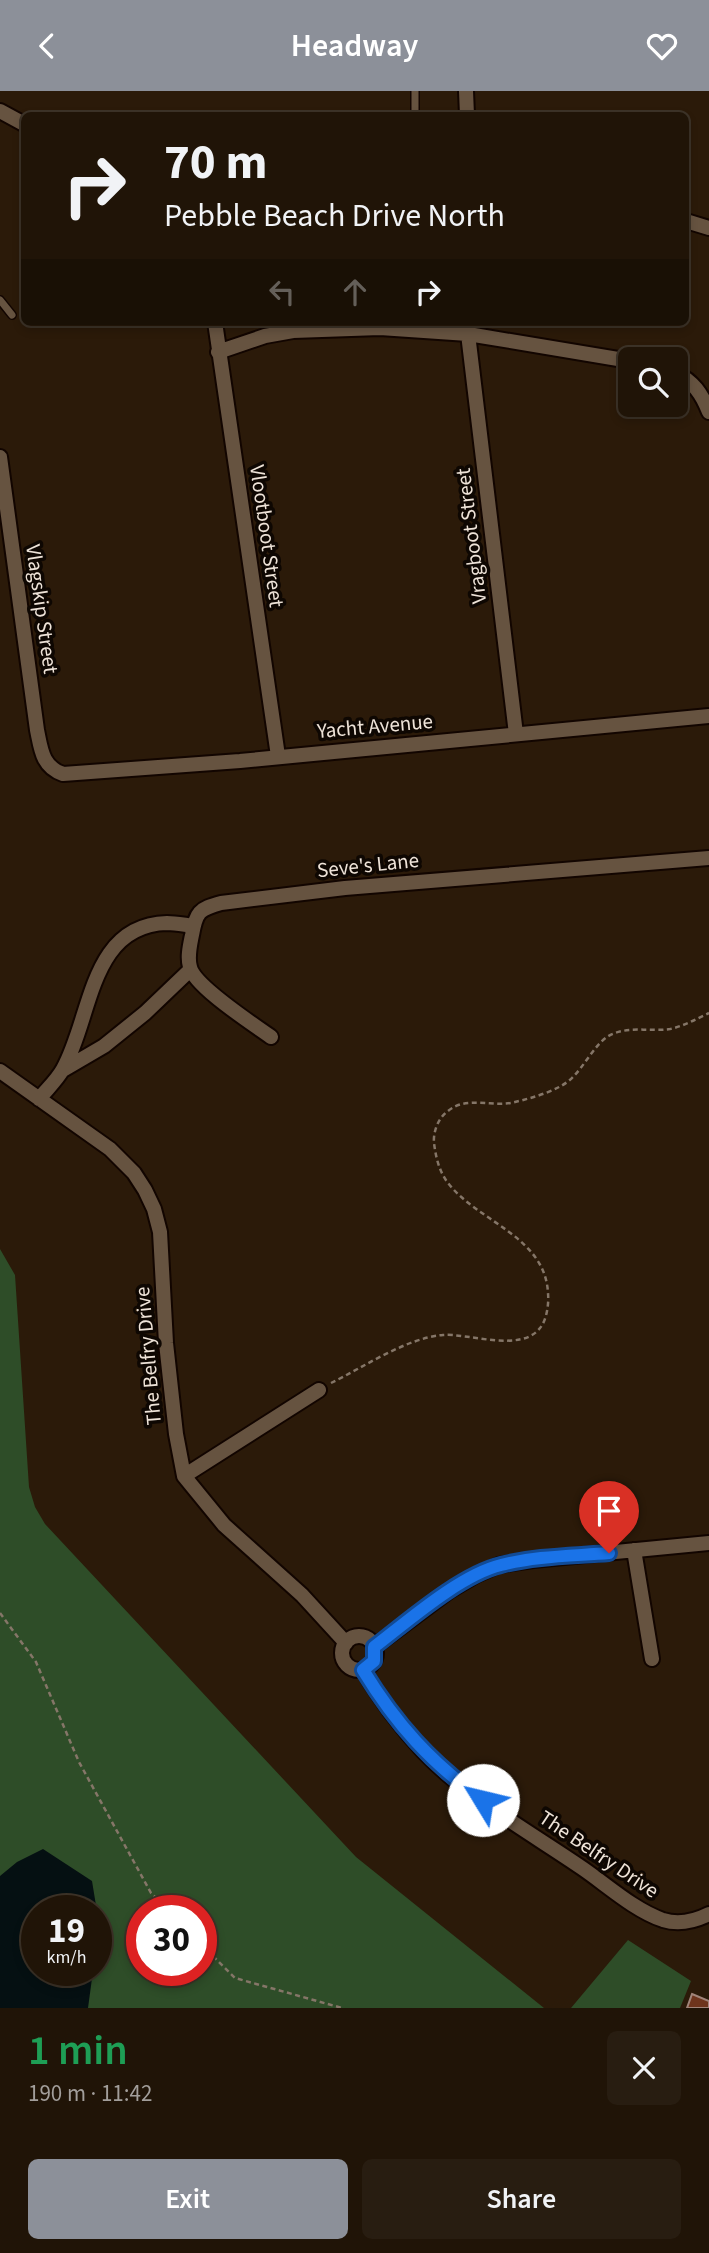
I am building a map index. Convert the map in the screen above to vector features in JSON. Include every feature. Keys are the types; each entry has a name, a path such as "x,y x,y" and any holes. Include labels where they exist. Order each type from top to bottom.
{"street":[{"path":"466,91 467,112"},
{"path":"0,111 21,122"},
{"path":"689,222 709,228"},
{"name":"Vlootboot Street","path":"215,326 278,756"},
{"path":"218,352 265,336 293,331 380,328 468,334 618,359"},
{"name":"Vragboot Street","path":"468,334 516,734"},
{"path":"688,382 699,392 709,412"},
{"name":"Vlagskip Street","path":"0,457 37,730 47,765"},
{"name":"Yacht Avenue","path":"47,765 63,774 240,761 709,716"},
{"name":"Seve's Lane","path":"194,926 196,916 204,908 221,903 345,888 709,858"},
{"path":"39,1099 62,1070 108,955 119,941 137,930 165,923 194,926 189,955 190,970 202,985 271,1037"},
{"path":"62,1070 104,1046 145,1013 190,970"},
{"name":"The Belfry Drive","path":"0,1071 110,1149 134,1173 154,1209 160,1232 166,1343 176,1434 184,1476 224,1525 302,1595 346,1643"},
{"path":"184,1476 319,1390"},
{"path":"374,1647 449,1591 499,1565 709,1543"},
{"path":"634,1550 652,1659"},
{"path":"361,1637 371,1642 374,1647 374,1661 363,1670 351,1669 343,1660 346,1643 350,1639 361,1637"},
{"name":"The Belfry Drive","path":"363,1670 384,1705 424,1751 450,1776 499,1811 631,1902 662,1919 677,1923 699,1919 709,1914"}],"lane":[{"path":"415,91 415,112"},
{"path":"0,300 12,314"}],"path":[{"path":"319,1390 409,1344 443,1335 486,1341 523,1339 540,1329 549,1303 548,1286 540,1263 517,1237 474,1209 447,1182 436,1161 433,1136 440,1119 449,1109 469,1103 513,1103 557,1087 571,1080 608,1036 630,1030 668,1029 709,1013"},
{"path":"0,1613 36,1662 79,1762 153,1895"},
{"path":"217,1960 235,1977 342,2008"}],"green space":[{"path":"0,1249 15,1275 29,1487 35,1507 45,1524 356,1857 544,2008 0,2008"},
{"path":"628,1940 691,1981 680,2008 571,2008"}],"shaded area":[{"path":"43,1849 92,1881 94,1895 21,1895 21,1986 91,1986 88,2008 0,2008 0,1876 17,1862"}],"building":[{"path":"692,1994 709,2001 709,2008 687,2008"}],"route":[{"path":"483,1800 450,1776 384,1705 363,1670 374,1661 374,1647 449,1591 499,1565 609,1553"}]}
